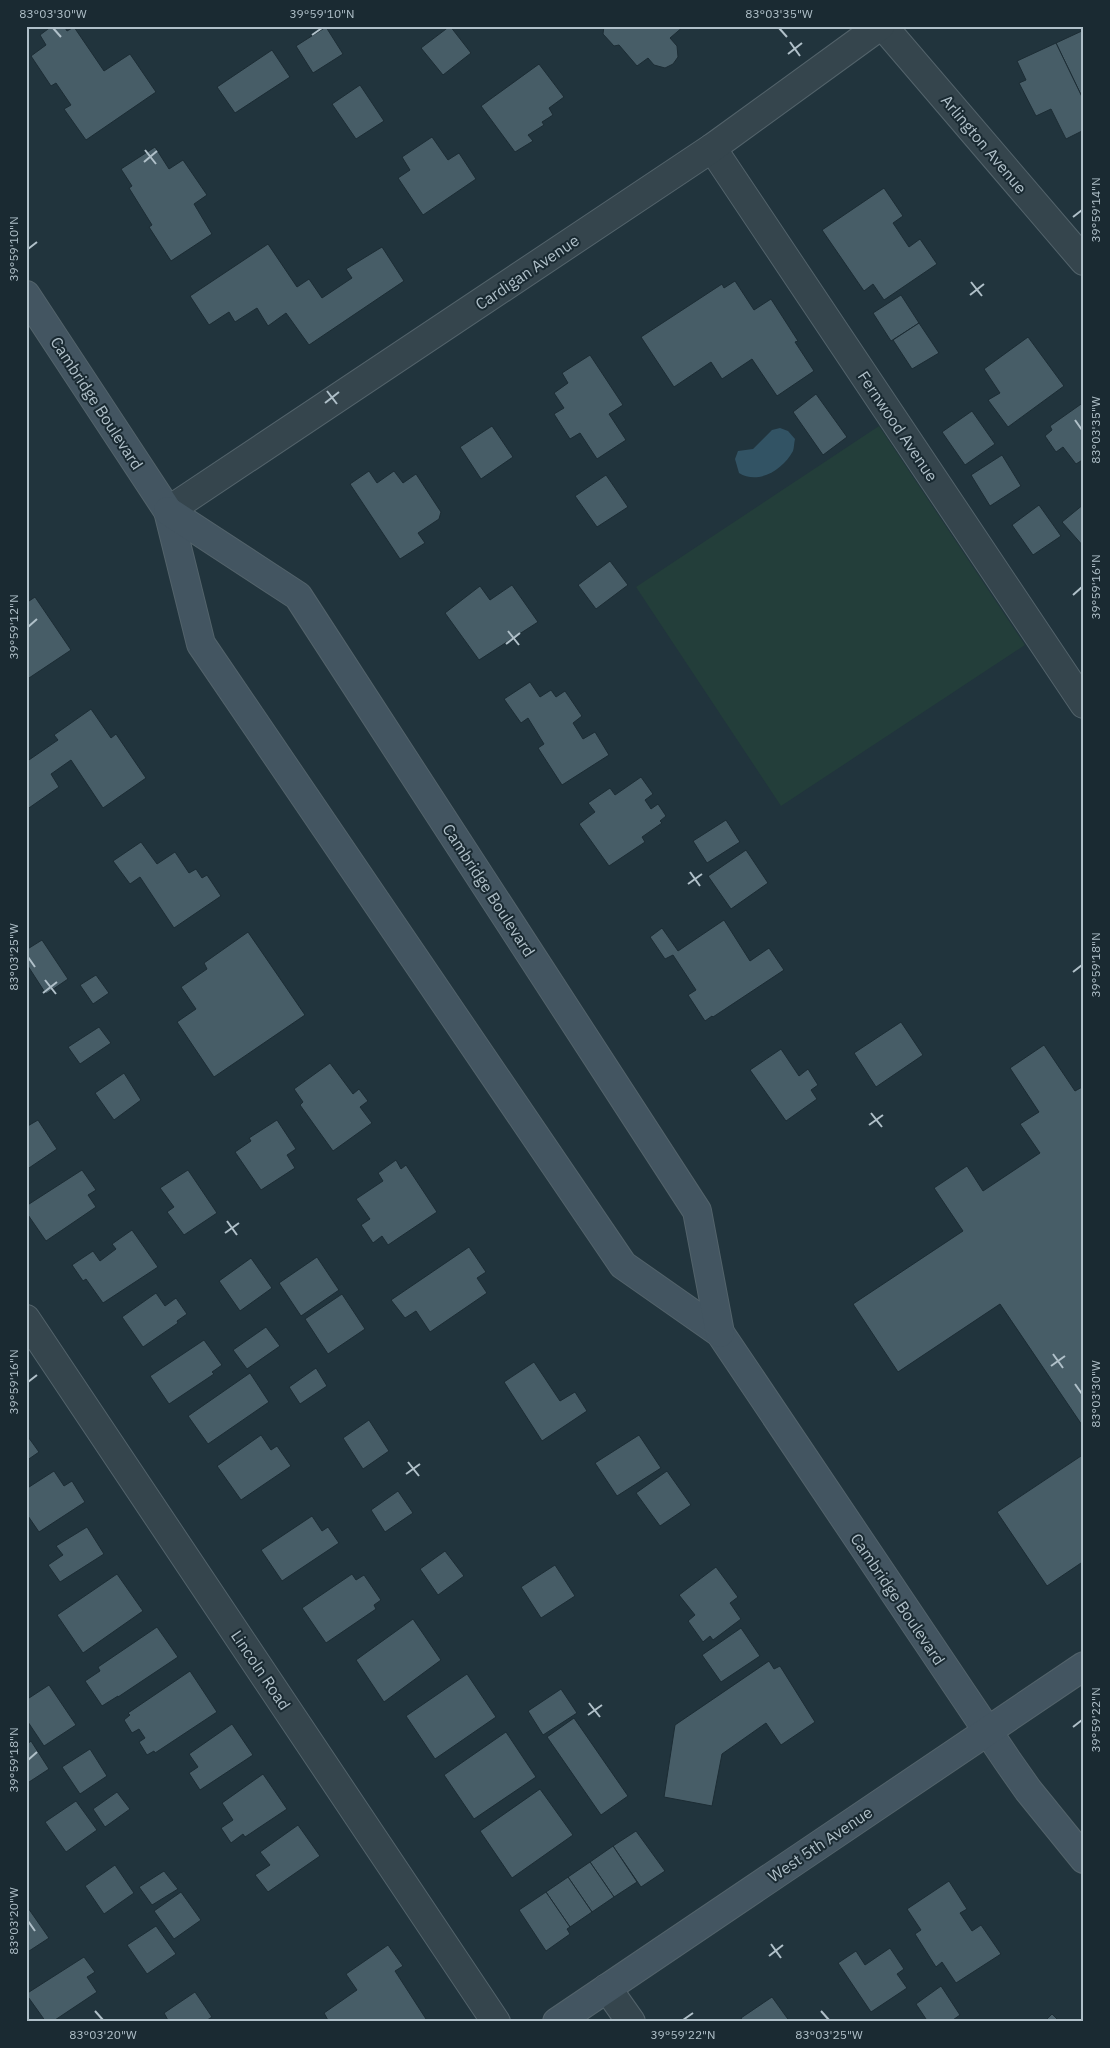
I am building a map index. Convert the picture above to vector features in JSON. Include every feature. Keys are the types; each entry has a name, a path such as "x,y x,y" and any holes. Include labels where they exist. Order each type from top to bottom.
{"street":[{"name":"Cardigan Avenue","path":"168,511 712,148 882,26"},
{"name":"Arlington Avenue","path":"882,26 1084,261"},
{"name":"Fernwood Avenue","path":"712,148 1084,704"},
{"name":"Cambridge Boulevard","path":"26,295 168,511 202,644 623,1265 720,1333 987,1731 1028,1790 1084,1859"},
{"name":"Cambridge Boulevard","path":"168,511 298,596 697,1211 720,1333"},
{"name":"Lincoln Road","path":"26,1319 496,2022"},
{"name":"West 5th Avenue","path":"557,2022 1084,1666"},
{"path":"607,1988 631,2022"}],"green space":[{"path":"879,426 1025,645 781,806 636,587"}],"water":[{"path":"780,428 788,431 795,439 793,451 789,458 769,474 754,477 739,473 735,459 738,451 753,449 772,430"}],"building":[{"path":"52,26 64,26 67,31 74,27 104,71 130,54 156,92 86,140 64,109 71,105 56,83 51,86 31,56 46,45 40,35"},
{"path":"450,26 471,53 443,75 421,48"},
{"path":"604,26 684,26 670,38 677,46 678,57 673,64 665,68 654,65 648,58 637,66 619,45 614,46 603,34"},
{"path":"326,27 343,54 313,73 296,46"},
{"path":"1084,30 1084,101 1056,43"},
{"path":"1056,43 1084,101 1084,130 1066,139 1051,109 1036,116 1019,83 1026,80 1017,61"},
{"path":"272,50 290,77 235,113 217,87"},
{"path":"539,64 564,97 549,108 553,115 542,122 544,125 528,135 533,141 515,152 481,106"},
{"path":"360,85 384,121 356,139 332,104"},
{"path":"432,137 448,160 459,153 476,179 423,215 398,178 410,170 402,157"},
{"path":"155,147 169,169 183,160 207,195 194,204 212,234 171,261 149,227 152,225 129,188 132,186 121,169"},
{"path":"884,188 903,216 893,223 909,247 920,239 937,264 884,300 873,284 864,291 822,230"},
{"path":"268,244 297,287 309,279 322,298 352,278 346,269 382,247 404,281 309,345 286,313 268,326 257,308 235,322 229,312 209,325 190,296"},
{"path":"735,281 754,310 771,299 798,341 795,342 814,371 777,396 752,359 722,379 711,362 674,387 641,337 722,284 724,288"},
{"path":"901,295 919,323 891,341 873,313"},
{"path":"919,323 939,353 912,369 893,340"},
{"path":"1028,337 1064,386 1008,427 988,400 1000,393 984,369"},
{"path":"590,355 623,405 609,414 626,440 597,459 580,433 570,439 554,414 564,408 554,393 568,383 562,373"},
{"path":"816,394 847,437 823,455 793,412"},
{"path":"1084,402 1084,459 1076,464 1063,447 1056,452 1045,436 1052,430 1050,426"},
{"path":"972,411 995,444 965,465 942,432"},
{"path":"492,426 513,457 481,479 460,447"},
{"path":"1002,455 1021,486 990,506 971,475"},
{"path":"369,471 377,483 394,471 403,483 416,474 441,512 439,519 418,533 425,543 400,559 350,484"},
{"path":"606,475 628,507 597,527 575,496"},
{"path":"1084,504 1084,547 1062,522"},
{"path":"1039,505 1061,536 1033,555 1012,525"},
{"path":"610,561 628,585 596,609 578,585"},
{"path":"512,585 538,622 479,660 445,613 480,586 490,600"},
{"path":"35,597 71,650 26,680 26,603"},
{"path":"530,682 540,697 551,690 556,697 565,691 582,716 573,723 583,739 595,732 609,755 562,785 538,748 544,744 528,718 521,723 504,699"},
{"path":"91,709 111,738 116,734 146,778 103,808 71,760 51,774 59,787 26,810 26,762 58,740 54,735"},
{"path":"641,777 653,794 645,800 651,809 658,804 666,816 660,821 662,823 642,837 645,842 609,866 579,824 595,812 588,803 610,788 615,795"},
{"path":"726,820 740,842 707,863 693,841"},
{"path":"141,842 157,864 175,852 189,873 196,869 202,878 207,875 221,896 174,928 140,877 130,884 113,861"},
{"path":"746,850 768,883 731,909 708,876"},
{"path":"724,920 750,961 769,948 784,970 705,1021 688,995 696,990 673,955 665,959 650,937 662,928 678,951"},
{"path":"248,932 305,1015 214,1077 177,1022 196,1009 181,987 207,969 204,963"},
{"path":"42,940 68,979 46,994 26,963 26,950"},
{"path":"96,975 109,993 93,1004 80,985"},
{"path":"901,1022 923,1055 876,1087 854,1053"},
{"path":"99,1027 111,1043 80,1064 68,1047"},
{"path":"1044,1045 1075,1091 1084,1086 1084,1299 1082,1300 1084,1303 1084,1428 1000,1304 898,1372 853,1304 963,1231 934,1188 967,1166 983,1191 1040,1153 1020,1124 1039,1112 1010,1068"},
{"path":"781,1049 799,1076 808,1069 818,1085 811,1090 817,1099 786,1121 750,1070"},
{"path":"330,1063 353,1094 359,1089 368,1101 360,1107 372,1123 333,1151 300,1105 303,1102 294,1089"},
{"path":"124,1073 141,1100 114,1120 95,1093"},
{"path":"38,1120 57,1149 26,1170 26,1127"},
{"path":"277,1120 296,1149 287,1155 295,1168 261,1190 235,1152 251,1141 249,1138"},
{"path":"396,1160 401,1169 406,1165 437,1212 388,1245 382,1236 373,1243 361,1225 370,1219 356,1199 383,1181 378,1173"},
{"path":"82,1170 96,1190 88,1195 96,1207 46,1241 26,1212 26,1206"},
{"path":"188,1170 217,1213 184,1235 167,1212 174,1207 160,1188"},
{"path":"132,1230 158,1267 103,1303 86,1279 83,1281 72,1265 93,1251 100,1261 116,1249 112,1244"},
{"path":"469,1247 486,1272 477,1278 487,1293 430,1332 416,1311 405,1318 391,1300"},
{"path":"317,1257 339,1290 301,1316 279,1283"},
{"path":"251,1258 272,1288 240,1311 219,1281"},
{"path":"156,1293 165,1306 176,1298 187,1314 177,1321 178,1323 143,1347 122,1317"},
{"path":"342,1294 365,1329 328,1354 305,1319"},
{"path":"266,1327 280,1346 247,1369 233,1350"},
{"path":"204,1340 222,1365 212,1372 214,1374 169,1404 150,1376"},
{"path":"534,1362 560,1401 575,1392 587,1411 542,1441 504,1382"},
{"path":"316,1368 327,1386 300,1404 289,1387"},
{"path":"250,1373 269,1402 208,1444 188,1416"},
{"path":"369,1420 389,1451 363,1469 343,1438"},
{"path":"26,1434 39,1452 26,1461"},
{"path":"261,1435 271,1450 277,1446 291,1466 241,1500 217,1466"},
{"path":"639,1435 661,1468 617,1496 595,1463"},
{"path":"1084,1454 1084,1561 1047,1586 997,1512"},
{"path":"54,1471 64,1486 72,1481 85,1502 39,1532 26,1513 26,1489"},
{"path":"667,1471 691,1505 660,1526 636,1493"},
{"path":"398,1491 413,1513 385,1532 371,1510"},
{"path":"312,1516 322,1531 328,1527 339,1543 282,1581 261,1550"},
{"path":"87,1527 104,1554 60,1582 48,1565 63,1555 56,1546"},
{"path":"445,1551 464,1576 438,1595 420,1569"},
{"path":"555,1565 575,1596 541,1618 521,1587"},
{"path":"716,1567 738,1597 730,1603 741,1619 713,1640 710,1636 703,1642 688,1621 695,1615 679,1595"},
{"path":"117,1574 143,1611 83,1653 57,1615"},
{"path":"352,1574 356,1580 364,1575 381,1600 374,1605 376,1609 326,1643 302,1608"},
{"path":"413,1619 441,1660 384,1702 356,1660"},
{"path":"157,1627 178,1657 102,1706 85,1681 100,1671 98,1667"},
{"path":"741,1628 760,1656 721,1682 702,1655"},
{"path":"769,1661 774,1669 780,1666 815,1722 781,1745 766,1723 722,1754 712,1806 664,1797 675,1725"},
{"path":"190,1671 217,1712 155,1753 154,1751 147,1755 139,1742 145,1738 139,1729 132,1733 124,1720 130,1715 128,1713"},
{"path":"467,1674 496,1717 435,1759 406,1716"},
{"path":"49,1685 76,1725 44,1746 26,1719 26,1700"},
{"path":"561,1689 577,1713 543,1735 528,1711"},
{"path":"574,1718 628,1796 601,1815 547,1737"},
{"path":"232,1724 253,1755 200,1790 189,1773 198,1767 189,1754"},
{"path":"506,1732 536,1777 474,1819 444,1775"},
{"path":"31,1741 49,1769 26,1784 26,1745"},
{"path":"90,1749 107,1776 80,1794 62,1767"},
{"path":"263,1774 287,1809 245,1837 243,1834 231,1843 221,1828 233,1820 222,1803"},
{"path":"540,1789 573,1835 512,1878 480,1831"},
{"path":"117,1792 130,1809 105,1827 93,1809"},
{"path":"76,1801 97,1830 66,1852 45,1822"},
{"path":"298,1825 320,1856 268,1892 255,1875 270,1865 260,1852"},
{"path":"636,1831 665,1871 641,1887 613,1846"},
{"path":"613,1846 637,1882 614,1897 590,1862"},
{"path":"590,1862 614,1897 592,1912 568,1877"},
{"path":"115,1865 134,1893 104,1914 85,1886"},
{"path":"164,1871 178,1889 152,1905 139,1887"},
{"path":"568,1877 592,1912 570,1927 546,1892"},
{"path":"949,1881 967,1909 960,1913 972,1931 981,1925 1001,1954 956,1983 942,1962 936,1967 915,1934 921,1930 907,1909"},
{"path":"181,1892 201,1920 174,1939 154,1911"},
{"path":"546,1892 570,1927 567,1929 570,1934 546,1951 519,1910"},
{"path":"26,1905 49,1938 26,1953"},
{"path":"156,1926 176,1954 147,1974 127,1945"},
{"path":"388,1945 403,1966 395,1971 426,2019 421,2022 329,2022 324,2013 357,1990 346,1974"},
{"path":"890,1948 904,1969 897,1974 907,1988 871,2012 838,1963 856,1951 865,1965"},
{"path":"84,1957 95,1972 87,1977 97,1992 52,2022 46,2022 26,1994"},
{"path":"941,1986 960,2015 950,2022 928,2022 916,2004"},
{"path":"195,1992 212,2017 204,2022 169,2022 164,2013"},
{"path":"772,1997 790,2022 744,2022 741,2018"},
{"path":"1052,2014 1060,2022 1044,2022"}]}
